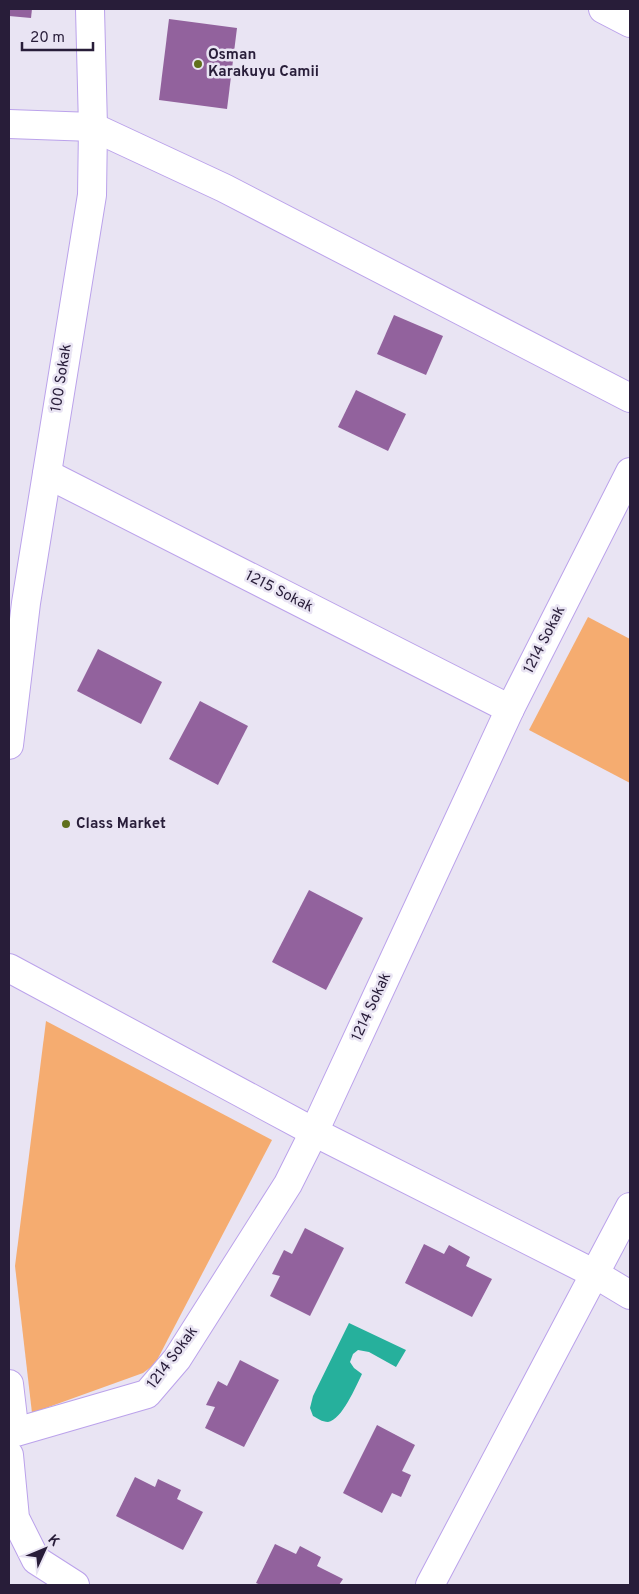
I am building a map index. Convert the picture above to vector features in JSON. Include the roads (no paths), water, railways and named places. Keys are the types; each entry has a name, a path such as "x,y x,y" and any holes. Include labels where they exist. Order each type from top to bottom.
{"street":[{"name":"100 Sokak","path":"9,732 26,603 92,195 90,9"},
{"path":"603,9 630,23"},
{"path":"9,124 92,127 224,188 630,398"},
{"name":"1214 Sokak","path":"9,1434 147,1394 182,1351 288,1184 314,1132 510,709 630,472"},
{"name":"1215 Sokak","path":"47,474 510,709"},
{"path":"9,968 314,1132 595,1274 630,1295"},
{"path":"430,1585 630,1207"},
{"path":"9,1384 13,1418 9,1429"},
{"path":"9,1455 16,1518 34,1572 75,1585"}],"place":[{"name":"Osman Karakuyu Camii","path":"198,64"},
{"name":"Class Market","path":"66,824"}]}
